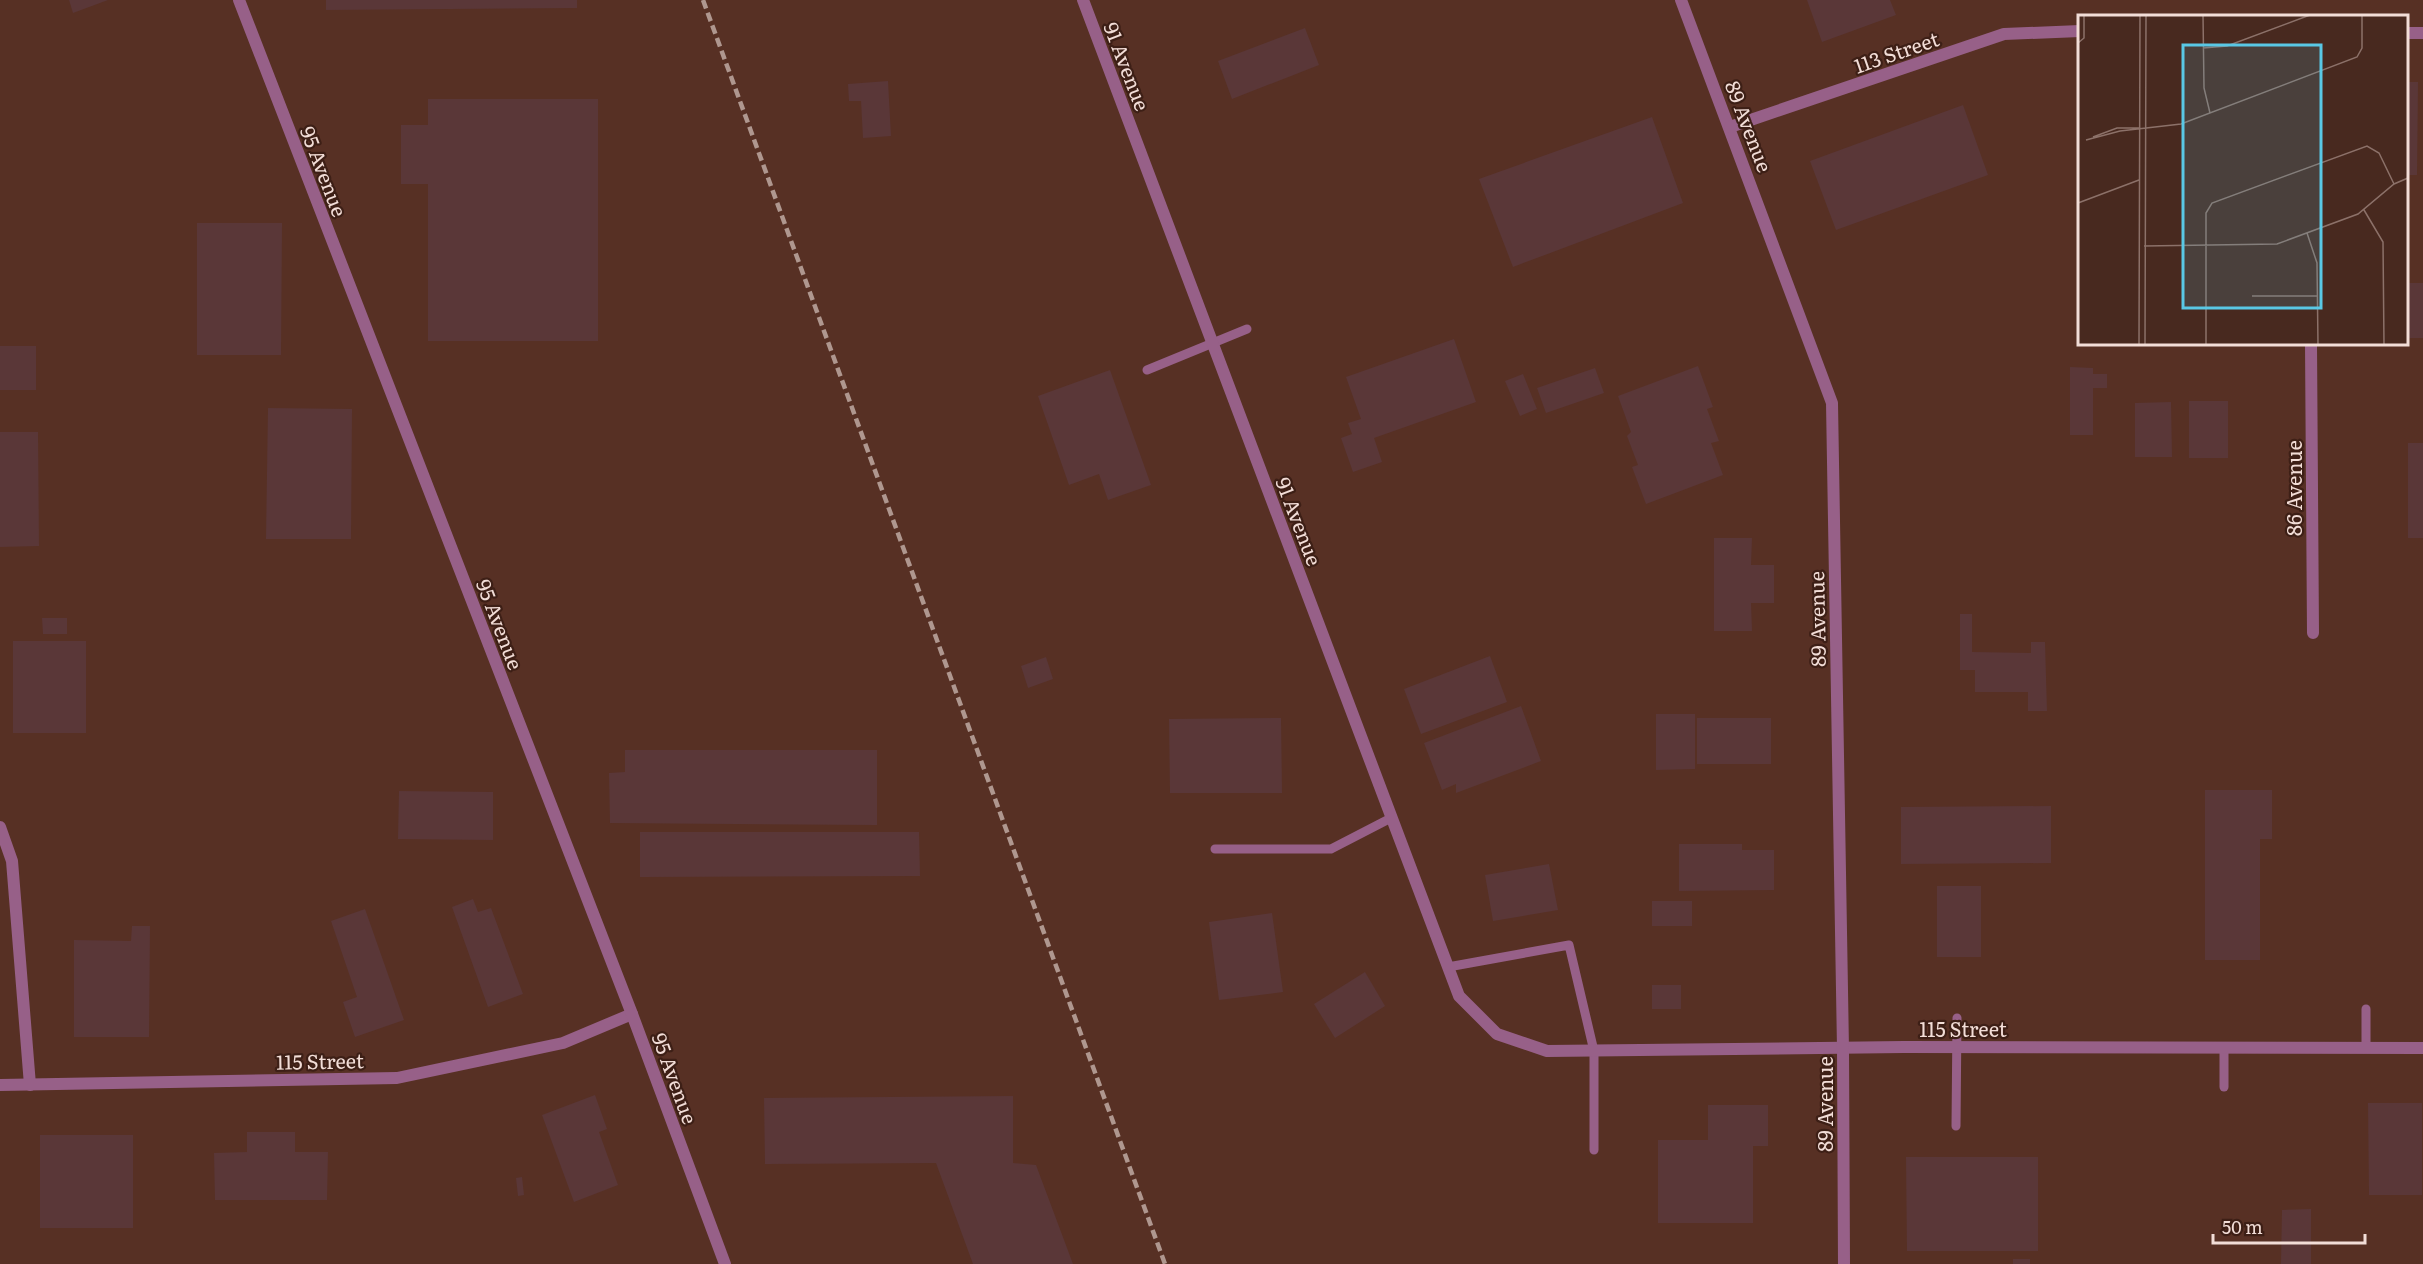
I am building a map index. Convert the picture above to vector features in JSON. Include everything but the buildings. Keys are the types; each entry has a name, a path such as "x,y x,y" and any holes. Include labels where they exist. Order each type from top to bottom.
{"street":[{"name":"95 Avenue","path":"239,0 632,1014 724,1264"},
{"name":"91 Avenue","path":"1083,0 1459,996 1497,1034 1505,1037"},
{"name":"89 Avenue","path":"1681,0 1832,403 1843,1049 1844,1264"},
{"name":"113 Street","path":"1730,127 2004,34 2078,30"},
{"name":"86 Avenue","path":"2311,345 2313,633"},
{"path":"0,827 12,861 30,1084"},
{"name":"115 Street","path":"0,1085 397,1078 563,1043 632,1014"},
{"name":"115 Street","path":"1505,1037 1547,1051 1957,1047 2423,1048"}],"lane":[{"path":"1147,369 1247,329"},
{"path":"1215,849 1331,849 1391,818"},
{"path":"1448,967 1569,945 1594,1051 1594,1150"},
{"path":"2366,1009 2366,1048"},
{"path":"1956,1126 1957,1018"},
{"path":"2224,1048 2224,1087"}],"shaded area":[{"path":"0,0 2423,0 2423,1264 0,1264"}],"railway":[{"path":"703,0 1165,1264"}]}
